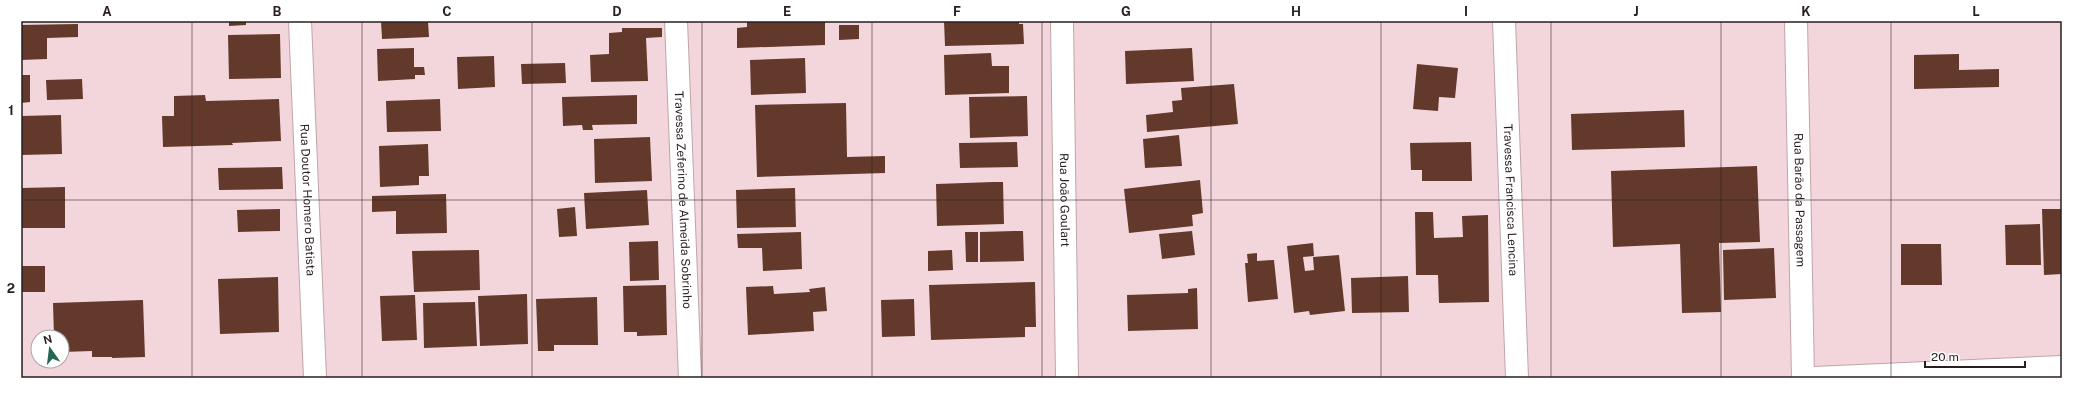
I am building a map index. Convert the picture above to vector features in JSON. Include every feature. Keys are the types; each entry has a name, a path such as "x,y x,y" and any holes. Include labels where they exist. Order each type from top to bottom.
{"street":[{"name":"Rua Doutor Homero Batista","path":"300,21 315,378"},
{"name":"Travessa Zeferino de Almeida Sobrinho","path":"676,21 690,378"},
{"name":"Rua João Goulart","path":"1062,21 1066,378"},
{"name":"Travessa Francisca Lencina","path":"1504,21 1517,378"},
{"name":"Rua Barão da Passagem","path":"1796,21 1803,378"},
{"path":"1814,378 2062,367"}],"building":[{"path":"229,21 246,21 246,25 229,26"},
{"path":"381,21 428,21 429,37 382,39"},
{"path":"747,21 825,21 825,45 737,48 737,28 747,27"},
{"path":"944,21 1019,21 1019,24 1023,24 1024,44 945,46"},
{"path":"78,24 78,37 47,38 47,59 21,60 21,25"},
{"path":"839,25 859,25 859,39 839,40"},
{"path":"622,28 662,28 662,37 646,38 648,81 591,82 590,55 609,54 609,33 622,32"},
{"path":"280,34 281,78 229,79 228,35"},
{"path":"414,48 414,67 424,67 425,75 415,75 415,79 378,81 377,49"},
{"path":"1192,48 1194,81 1126,84 1125,51"},
{"path":"991,53 992,66 1009,66 1009,93 945,95 944,55"},
{"path":"1959,54 1959,70 1999,69 1999,87 1914,89 1914,55"},
{"path":"494,56 495,87 458,89 457,57"},
{"path":"805,58 806,93 751,95 750,60"},
{"path":"565,63 566,83 522,84 521,64"},
{"path":"1417,64 1458,68 1455,98 1439,97 1438,111 1413,109"},
{"path":"21,75 30,75 30,102 21,103"},
{"path":"82,79 83,99 47,100 46,80"},
{"path":"1234,84 1238,124 1147,132 1146,115 1173,112 1172,101 1182,100 1181,88"},
{"path":"205,95 206,101 279,99 281,141 232,143 233,145 163,147 162,116 174,116 174,96"},
{"path":"637,95 637,124 592,125 593,130 583,130 582,125 563,126 562,97"},
{"path":"1027,96 1028,136 970,138 969,97"},
{"path":"440,99 441,131 387,132 386,101"},
{"path":"846,103 847,157 885,156 885,173 757,177 755,105"},
{"path":"1684,110 1685,147 1572,150 1571,114"},
{"path":"61,115 62,154 21,155 21,116"},
{"path":"1179,135 1182,166 1145,168 1143,139"},
{"path":"650,137 652,181 595,183 594,139"},
{"path":"1017,142 1018,167 960,168 959,143"},
{"path":"1471,142 1472,181 1422,181 1422,170 1411,170 1410,143"},
{"path":"428,144 429,176 419,176 419,185 380,187 379,146"},
{"path":"1757,166 1760,242 1719,243 1721,312 1682,313 1680,244 1613,247 1611,171"},
{"path":"282,167 283,189 219,190 218,168"},
{"path":"1200,180 1203,213 1192,215 1193,226 1129,233 1124,189"},
{"path":"1003,182 1004,224 937,226 936,184"},
{"path":"65,187 65,228 21,228 21,188"},
{"path":"795,188 796,227 737,228 736,190"},
{"path":"647,190 649,225 586,229 584,193"},
{"path":"446,194 447,233 396,234 396,211 372,212 372,196"},
{"path":"575,207 577,236 559,237 557,209"},
{"path":"280,209 280,231 238,232 237,210"},
{"path":"2042,209 2062,209 2062,274 2044,275"},
{"path":"1415,212 1433,212 1434,238 1463,237 1462,216 1488,215 1489,302 1439,303 1438,275 1416,275"},
{"path":"2040,224 2041,265 2006,265 2005,225"},
{"path":"1023,231 1024,261 980,262 980,232"},
{"path":"1192,231 1195,255 1162,259 1159,234"},
{"path":"801,232 802,269 763,271 762,248 738,248 737,234"},
{"path":"965,232 978,232 978,262 966,262"},
{"path":"658,241 659,280 630,281 629,242"},
{"path":"1313,243 1314,256 1303,257 1305,271 1314,270 1313,257 1339,255 1345,311 1310,315 1309,311 1294,313 1287,246"},
{"path":"1901,244 1941,244 1942,285 1901,285"},
{"path":"1774,248 1776,298 1724,300 1723,250"},
{"path":"479,250 480,290 414,292 412,251"},
{"path":"952,250 953,270 928,271 928,251"},
{"path":"1257,253 1257,261 1274,260 1278,299 1248,302 1245,263 1248,263 1247,254"},
{"path":"21,266 45,266 45,292 21,292"},
{"path":"1408,276 1409,312 1352,313 1351,278"},
{"path":"278,277 279,332 220,334 218,279"},
{"path":"1035,282 1036,327 1025,327 1025,337 931,340 929,285"},
{"path":"666,285 667,335 637,336 637,332 624,332 623,286"},
{"path":"773,286 774,294 810,292 809,289 825,287 827,311 813,312 814,331 748,335 746,287"},
{"path":"1197,288 1198,329 1128,331 1127,295 1188,293 1188,289"},
{"path":"527,294 528,344 480,346 478,296"},
{"path":"415,295 417,340 382,341 380,296"},
{"path":"597,297 598,345 554,345 554,351 538,351 536,299"},
{"path":"914,299 915,336 882,337 881,300"},
{"path":"143,300 145,357 92,357 92,351 70,352 70,329 54,329 53,303"},
{"path":"475,302 477,346 424,348 423,303"}]}
